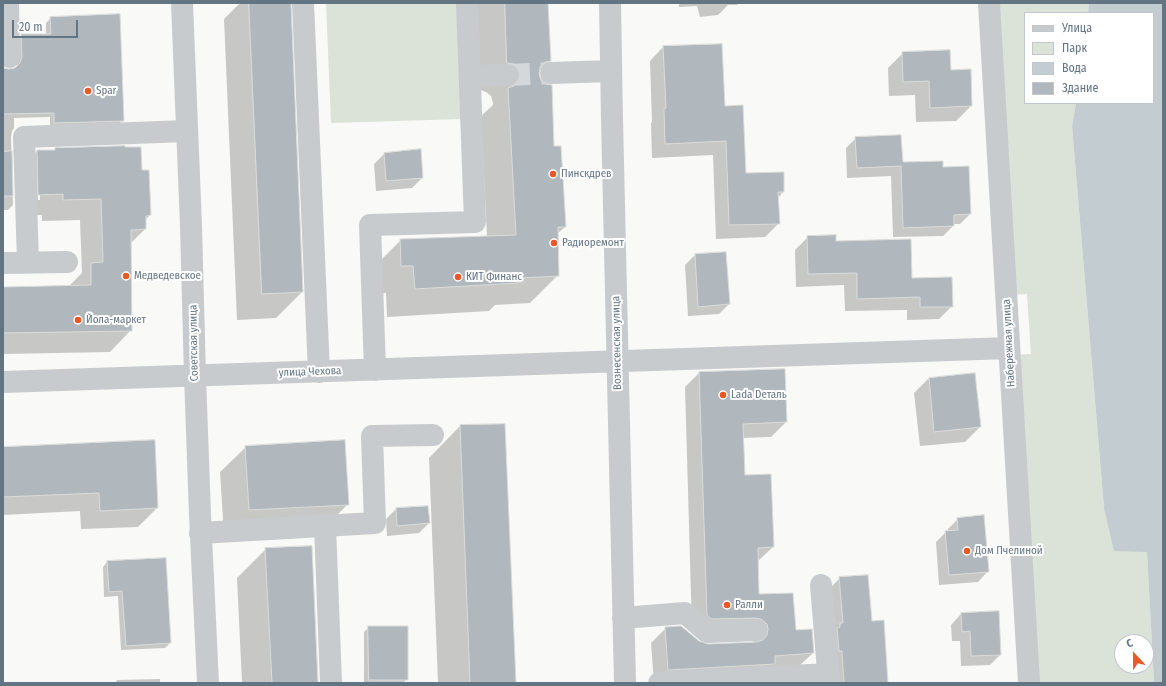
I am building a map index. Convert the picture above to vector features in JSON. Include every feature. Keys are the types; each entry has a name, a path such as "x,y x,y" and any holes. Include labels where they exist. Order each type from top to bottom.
{"street":[{"path":"8,3 9,57"},
{"name":"Советская улица","path":"182,3 191,226 200,532 208,683"},
{"path":"303,3 319,372"},
{"path":"374,370 370,225 475,222 468,3"},
{"name":"Вознесенская улица","path":"610,3 625,683"},
{"name":"Набережная улица","path":"989,3 1029,683"},
{"path":"551,73 612,71"},
{"path":"470,76 508,75"},
{"path":"28,262 24,137 187,131"},
{"path":"3,263 67,262"},
{"name":"улица Чехова","path":"3,382 1009,348"},
{"path":"200,532 375,524 372,436 433,435"},
{"path":"325,526 331,683"},
{"path":"659,683 828,679 821,585"},
{"path":"623,618 685,613 707,632 756,630"}],"green space":[{"path":"326,3 459,3 462,119 331,123"},
{"path":"994,3 1089,3 1088,12 1024,12 1024,104 1076,104 1072,126 1104,508 1147,551 1151,634 1114,634 1114,674 1154,674 1154,683 1035,683 1014,355 1031,354 1027,294 1009,295"}],"water":[{"path":"1089,3 1163,3 1163,683 1154,683 1154,634 1151,634 1147,552 1114,551 1104,508 1072,126 1076,104 1154,104 1154,12 1088,12"}],"building":[{"path":"249,3 291,3 303,292 262,294"},
{"path":"505,3 548,3 551,61 545,62 540,67 539,74 541,80 545,84 552,85 554,146 561,146 566,227 558,227 559,276 518,278 518,283 415,289 413,266 401,266 400,239 516,235 508,88 514,86 519,81 520,74 518,68 514,64 507,63"},
{"name":"Spar","path":"120,14 124,121 54,123 54,113 3,114 3,68 15,68 20,63 22,57 21,34 51,34 50,17"},
{"path":"722,44 725,106 743,105 746,173 784,172 784,192 778,192 780,224 729,225 726,141 665,144 664,109 666,108 663,46"},
{"path":"950,50 951,70 971,69 972,106 930,108 929,81 903,82 902,52"},
{"path":"901,135 903,162 943,161 943,167 969,166 971,214 954,215 954,226 903,228 901,166 857,168 855,137"},
{"path":"125,146 141,147 142,170 149,170 151,215 146,216 146,229 131,230 132,331 3,333 3,287 91,285 91,263 103,262 101,199 63,200 63,194 38,195 37,150"},
{"path":"421,149 423,178 386,181 384,153"},
{"path":"12,151 13,196 3,196 3,152"},
{"path":"836,235 836,241 911,239 912,278 952,277 953,307 920,307 920,297 857,299 857,273 808,274 807,236"},
{"path":"726,252 730,304 698,307 695,254"},
{"path":"785,369 787,422 743,424 745,475 771,474 774,547 758,548 759,594 793,593 796,630 812,629 814,653 775,656 775,664 668,670 665,627 681,626 699,641 708,644 757,642 763,640 767,635 767,624 761,619 711,619 707,615 699,372"},
{"path":"975,373 981,427 934,432 929,378"},
{"path":"505,424 516,683 470,683 460,425"},
{"path":"155,440 158,508 100,511 99,493 3,497 3,447"},
{"path":"345,440 349,505 249,510 245,446"},
{"path":"428,506 430,523 397,526 396,508"},
{"name":"Дом Пчелиной","path":"984,515 989,572 949,575 945,531 958,530 957,518"},
{"path":"312,546 318,683 272,683 265,548"},
{"path":"166,558 171,643 126,646 122,591 109,592 107,561"},
{"path":"868,575 872,621 884,620 888,683 844,683 842,651 839,651 837,628 840,627 840,623 843,623 839,577"},
{"path":"999,611 1001,655 971,656 970,631 962,632 961,613"},
{"path":"368,626 408,626 408,680 369,680"}],"tunnel":[{"path":"508,75 551,73"}],"place":[{"name":"Spar","path":"88,91"},
{"name":"Пинскдрев","path":"553,174"},
{"name":"Радиоремонт","path":"554,243"},
{"name":"Медведевское","path":"126,276"},
{"name":"КИТ Финанс","path":"458,277"},
{"name":"Йола-маркет","path":"78,320"},
{"name":"Lada Dеталь","path":"723,395"},
{"name":"Дом Пчелиной","path":"967,551"},
{"name":"Ралли","path":"727,605"}]}
